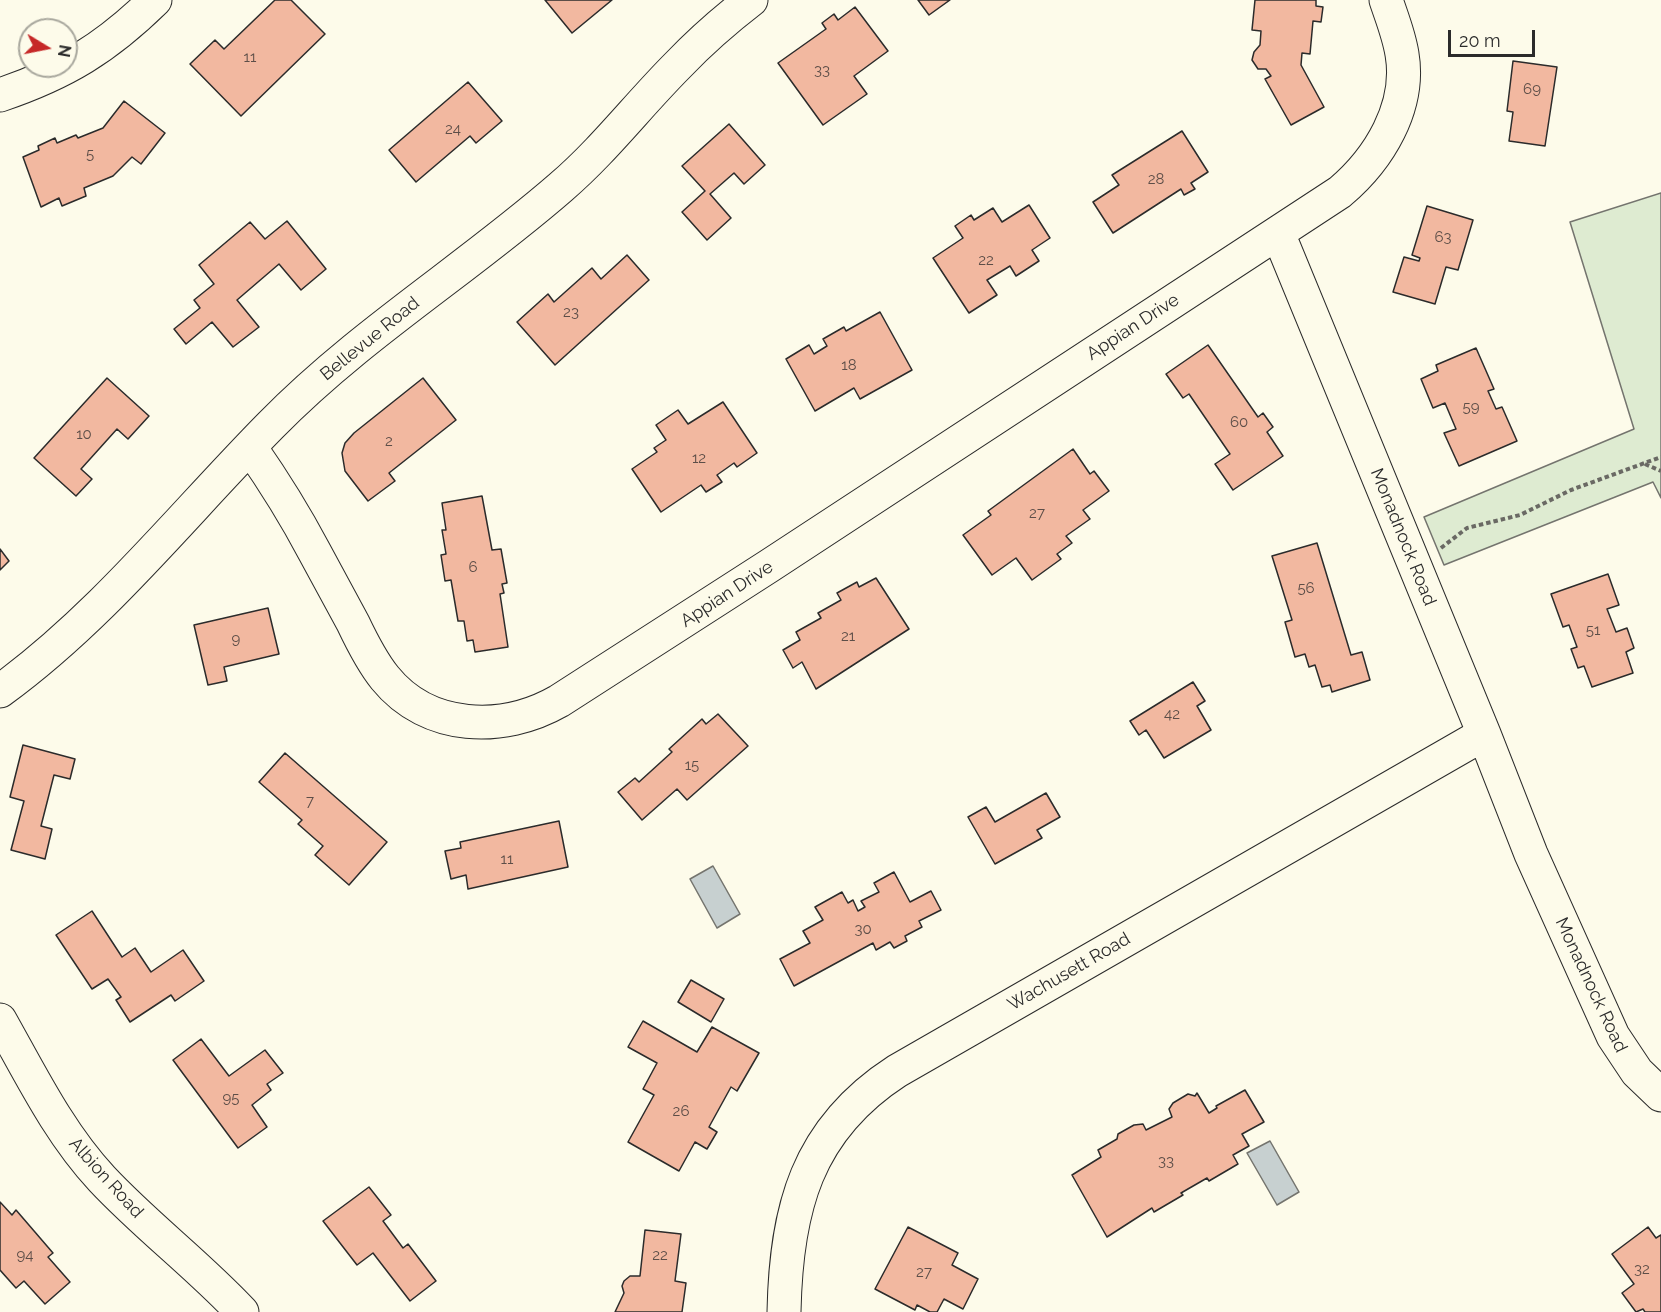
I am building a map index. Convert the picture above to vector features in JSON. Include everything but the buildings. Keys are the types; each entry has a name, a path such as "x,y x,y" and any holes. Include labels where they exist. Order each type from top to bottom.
{"street":[{"path":"0,95 50,76 100,49 128,27 155,0"},
{"name":"Bellevue Road","path":"0,691 32,667 90,614 291,405 343,358 562,186 613,137 679,64 713,31 751,0"},
{"path":"1278,232 1350,184 1376,154 1389,131 1398,107 1403,66 1400,41 1386,0"},
{"name":"Appian Drive","path":"250,447 304,531 364,645 386,680 414,703 447,718 484,723 510,720 535,713 559,701 770,566 1278,232"},
{"name":"Monadnock Road","path":"1278,232 1531,854 1613,1036 1637,1072 1661,1095"},
{"name":"Wachusett Road","path":"784,1312 790,1230 801,1191 809,1170 831,1133 867,1092 897,1071 1484,734"},
{"name":"Albion Road","path":"0,1020 49,1108 80,1154 132,1209 207,1276 242,1312"}],"path":[{"path":"1412,560 1439,549 1467,528 1520,515 1571,490 1661,457"},
{"path":"1644,464 1661,471"}],"green space":[{"path":"1661,193 1661,498 1653,482 1444,565 1424,517 1634,429 1570,222"}],"shaded area":[{"path":"713,866 740,914 717,928 690,879"},
{"path":"1270,1141 1299,1192 1277,1205 1247,1153"}]}
